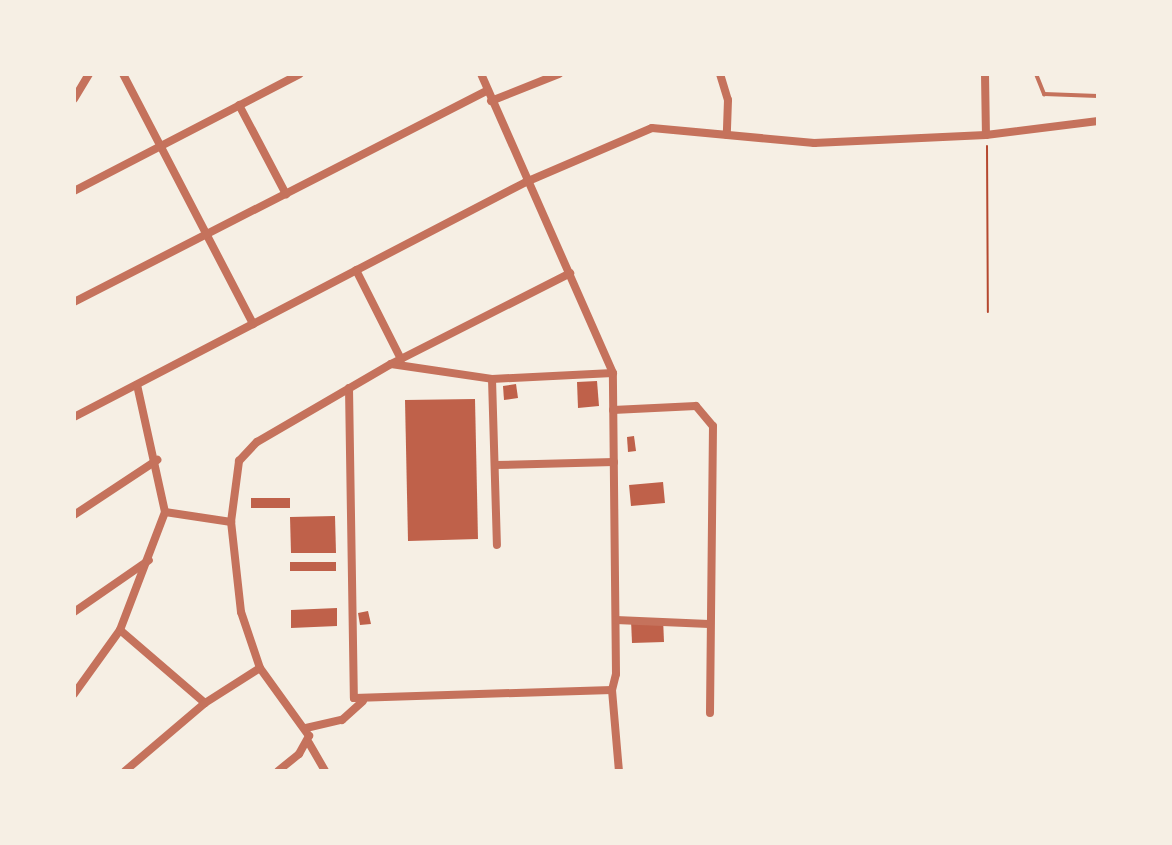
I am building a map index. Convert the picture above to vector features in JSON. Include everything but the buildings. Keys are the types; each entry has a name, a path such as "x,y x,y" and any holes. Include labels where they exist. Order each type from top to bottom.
{"street":[{"path":"74,99 89,74"},
{"path":"123,74 253,324"},
{"path":"74,191 300,74"},
{"path":"481,74 526,182 613,373 616,620 612,690 619,771"},
{"path":"491,101 559,74"},
{"path":"720,74 728,100 727,135"},
{"path":"985,74 986,135"},
{"path":"74,302 487,91"},
{"path":"239,105 286,194"},
{"path":"74,417 526,182 652,128 814,143 986,135 1098,121"},
{"path":"356,270 401,359"},
{"path":"325,771 309,743 306,728 260,668 241,612 231,522 239,461 257,442 391,364 570,273"},
{"path":"391,364 492,379 613,373"},
{"path":"492,379 497,545"},
{"path":"74,694 120,630 151,558 165,512 157,460 137,385"},
{"path":"349,388 351,667 354,698 363,701 612,690"},
{"path":"613,410 696,406 713,426 710,713"},
{"path":"74,515 157,460"},
{"path":"495,465 614,462"},
{"path":"165,512 231,522"},
{"path":"74,612 151,558"},
{"path":"616,620 709,624"},
{"path":"120,630 205,703"},
{"path":"125,771 205,703 260,668"},
{"path":"306,728 342,720 363,701"},
{"path":"278,771 309,743"}],"lane":[{"path":"1036,74 1044,94 1098,96"}],"path":[{"path":"986,135 988,312"}]}
